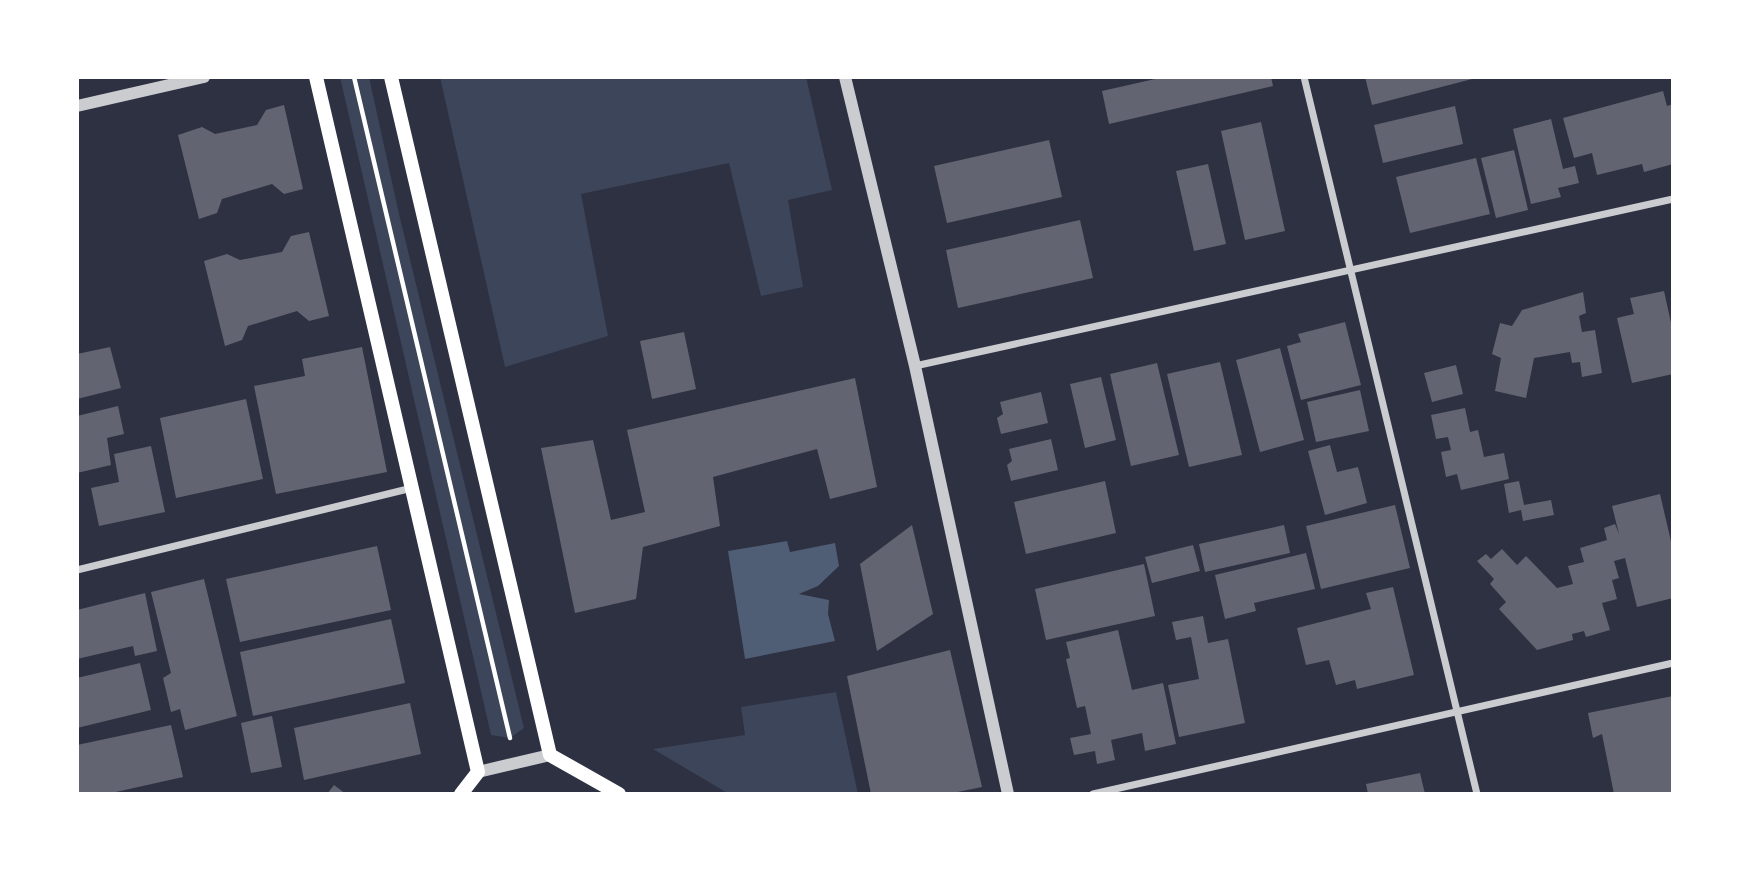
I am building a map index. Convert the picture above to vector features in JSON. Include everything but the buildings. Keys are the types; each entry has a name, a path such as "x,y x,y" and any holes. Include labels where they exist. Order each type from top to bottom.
{"main road":[{"path":"316,77 478,772 461,794"},
{"path":"391,77 550,755 620,794"}],"street":[{"path":"77,106 204,77"},
{"path":"845,77 915,366 1008,794"},
{"path":"1304,77 1348,270 1477,794"},
{"path":"915,366 1673,199"},
{"path":"77,569 411,488"},
{"path":"1093,794 1673,663"},
{"path":"478,772 550,755"}],"path":[{"path":"354,77 510,738"}],"shaded area":[{"path":"340,77 369,77 399,214 524,728 510,738 491,735"},
{"path":"440,77 806,77 832,190 788,200 803,287 761,296 729,163 581,194 608,336 505,367"},
{"path":"787,541 790,552 835,543 839,566 818,586 799,594 829,600 828,614 835,641 745,659 728,551"},
{"path":"836,692 858,794 729,794 653,749 745,735 741,707"}]}
